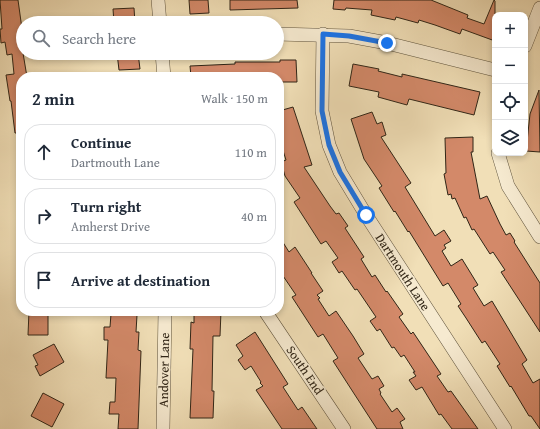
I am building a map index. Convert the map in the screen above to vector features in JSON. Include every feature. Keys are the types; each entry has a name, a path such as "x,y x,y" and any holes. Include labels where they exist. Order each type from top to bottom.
{"street":[{"path":"158,0 159,16"},
{"path":"528,38 540,8"},
{"path":"284,34 349,36 387,43 492,69"},
{"name":"Dartmouth Lane","path":"323,34 322,111 329,145 340,172 366,215 505,429"},
{"path":"163,60 164,72"},
{"path":"499,156 508,186 540,236"},
{"name":"Andover Lane","path":"163,429 165,316"},
{"name":"South End","path":"268,316 344,429"}],"building":[{"path":"0,0 18,0 20,16 16,16 16,60 24,60 26,72 16,72 16,133 6,75 14,74 12,54 7,55 5,42 1,43 0,29 2,29"},
{"path":"189,0 208,0 209,13 190,14"},
{"path":"230,0 297,0 298,8 230,10"},
{"path":"334,0 431,0 468,15 467,18 484,24 494,0 495,1 495,12 492,12 492,40 462,29 460,34 419,20 418,23 396,17 395,20 371,15 372,10 346,8 345,10 333,9"},
{"path":"134,8 135,16 114,16 113,9"},
{"path":"118,60 139,60 140,69 119,70"},
{"path":"280,60 296,60 297,82 284,82 284,72 191,72 190,66 235,64 235,62 280,62"},
{"path":"353,64 379,69 378,71 402,77 402,74 480,92 474,115 409,99 407,105 378,97 379,92 349,86"},
{"path":"539,90 540,152 528,151 530,114"},
{"path":"293,107 312,165 304,167 330,206 336,214 339,213 348,226 345,228 364,257 361,259 372,277 375,275 403,314 399,317 411,334 413,332 441,374 437,376 448,392 451,391 478,429 452,429 441,414 439,415 422,387 416,390 409,380 416,376 413,372 415,372 404,355 401,357 394,347 392,348 380,329 377,331 370,321 376,317 357,289 355,290 342,271 339,273 332,262 338,258 326,241 321,244 294,202 300,198 284,172 284,161 286,160 284,154 284,110"},
{"path":"372,112 377,124 382,122 386,135 381,137 411,183 405,187 435,236 444,230 451,241 444,245 446,248 442,251 451,266 462,259 478,285 473,288 484,306 492,301 527,360 522,364 533,383 540,379 540,429 531,416 529,416 511,386 510,387 497,366 500,364 485,341 482,343 458,306 461,304 448,283 443,286 409,231 408,232 395,211 394,212 379,188 382,186 364,159 351,119"},
{"path":"473,137 473,152 471,152 480,199 487,196 506,235 510,233 515,241 514,242 540,283 540,332 501,272 505,270 493,252 490,254 474,229 472,230 466,217 464,218 455,198 452,199 451,194 448,195 444,174 446,173 445,138"},
{"path":"284,244 289,252 295,247 312,273 323,291 317,295 320,298 318,299 329,316 336,311 353,336 364,354 358,358 372,379 378,376 384,386 379,389 380,394 392,412 397,408 405,419 400,422 403,429 377,429 333,361 338,358 323,334 318,337 292,297 296,295 284,277"},
{"path":"29,316 48,316 48,335 28,335"},
{"path":"111,316 137,316 136,332 139,332 138,350 141,351 138,429 118,429 119,414 109,414 110,402 115,402 116,378 106,378 108,340 104,340 104,327 110,327"},
{"path":"194,316 221,316 220,336 213,336 213,418 190,418 193,349 190,349 191,322 194,323"},
{"path":"255,332 288,384 283,387 298,410 302,407 317,429 282,429 256,390 263,386 251,366 245,370 238,360 243,356 236,345"},
{"path":"54,344 64,362 40,376 35,366 38,365 33,355"},
{"path":"43,393 64,404 52,427 31,416"}],"route":[{"path":"366,215 340,172 329,145 322,111 323,34 349,36 387,43"}]}
